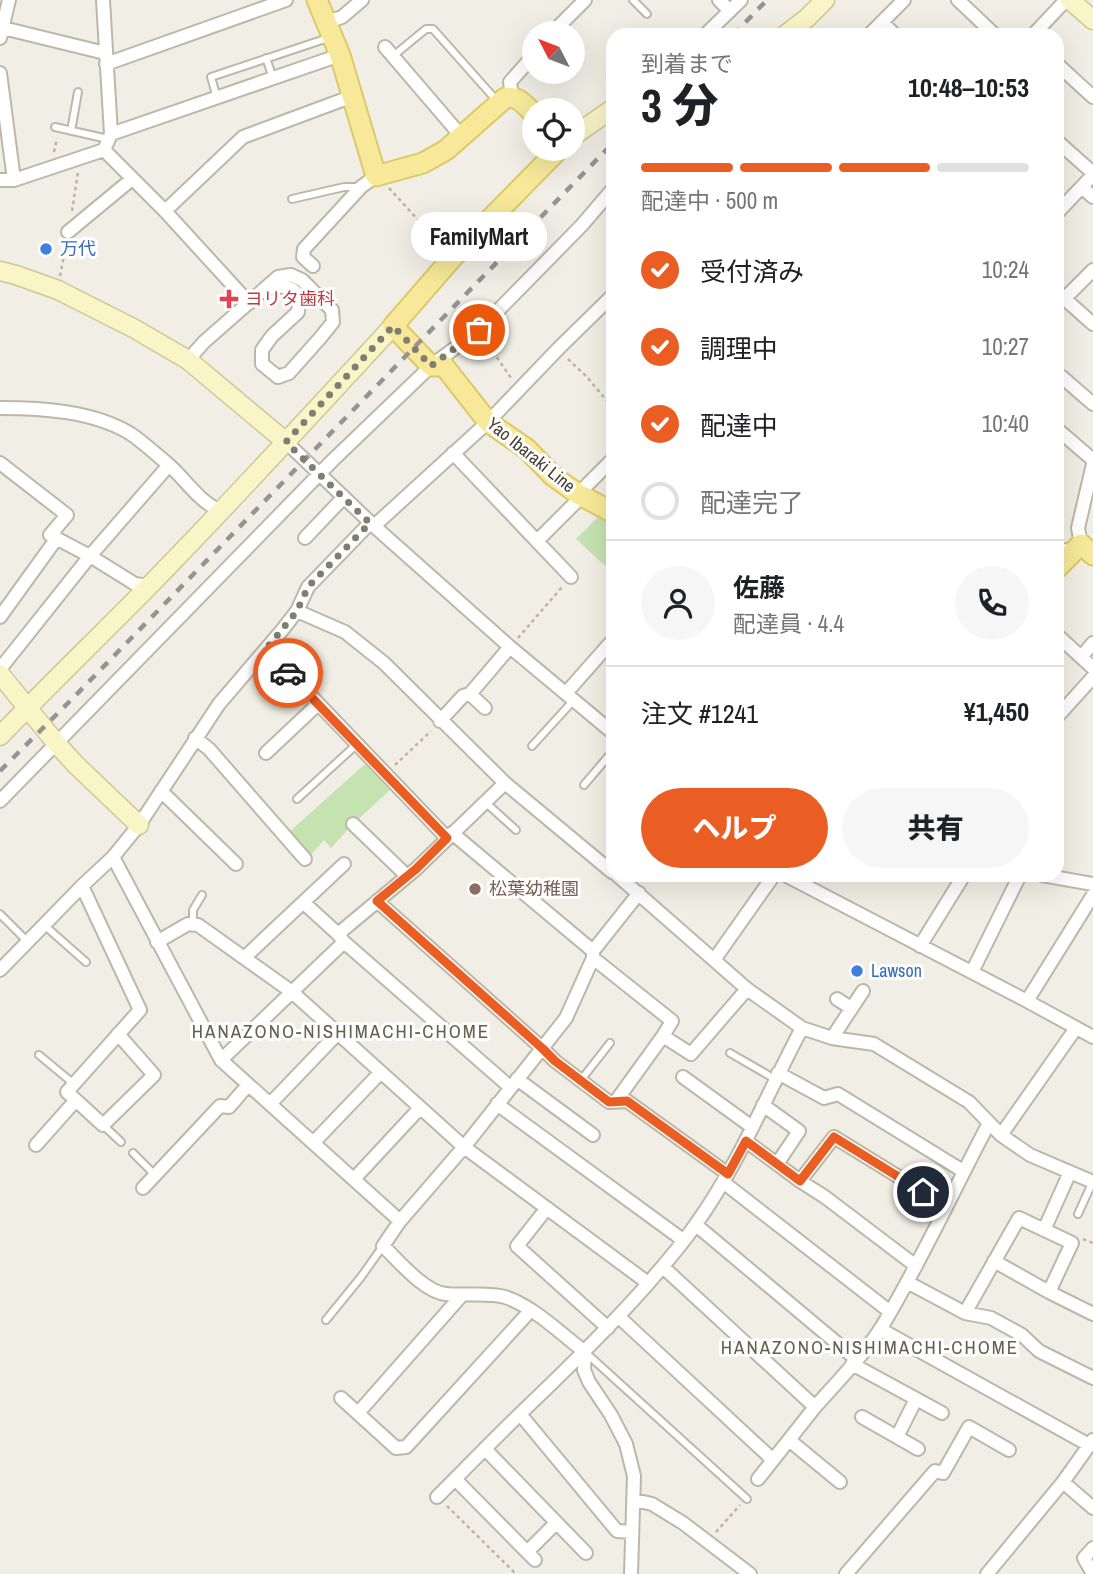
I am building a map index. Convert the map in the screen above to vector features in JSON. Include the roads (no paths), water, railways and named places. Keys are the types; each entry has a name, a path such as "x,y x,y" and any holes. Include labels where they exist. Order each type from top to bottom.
{"main road":[{"path":"317,0 340,55 353,96 369,181 424,163 446,150 505,99 522,102"},
{"path":"393,326 453,257 547,161"},
{"name":"Yao Ibaraki Line","path":"393,326 431,366 444,366 488,422 527,449 553,476 606,509"}],"street":[{"path":"9,0 1,33 106,59 286,0"},
{"path":"103,0 108,141 132,179 250,303"},
{"path":"330,29 362,0"},
{"path":"564,21 584,0"},
{"path":"719,0 730,10"},
{"path":"712,28 741,0"},
{"path":"794,28 825,0"},
{"path":"876,28 904,0"},
{"path":"958,0 988,28"},
{"path":"1044,28 1079,5"},
{"path":"882,22 888,28"},
{"path":"389,52 463,137"},
{"path":"0,180 14,180 51,168 108,141 217,98 340,55"},
{"path":"505,99 510,82 522,68"},
{"path":"1064,70 1093,97"},
{"path":"0,73 14,180"},
{"path":"164,211 243,137 353,96"},
{"path":"585,128 606,113"},
{"path":"1064,147 1093,174 1064,206"},
{"path":"68,232 132,179"},
{"path":"313,267 303,257 304,249 369,181"},
{"path":"1082,187 1093,197"},
{"path":"0,801 319,473 431,366 479,330 606,197"},
{"path":"1064,293 1093,270"},
{"path":"0,271 58,290 135,329 188,360 286,442 372,525 570,697 606,722"},
{"path":"188,360 204,342 250,303 264,289 278,277 291,275 302,280 332,310 333,322 289,373 278,377 262,364 262,350 272,336 298,312 299,299 292,289 279,285 264,289"},
{"path":"1064,301 1093,324"},
{"path":"0,971 113,857 139,825 219,704 297,611 308,587 372,525 488,422 606,302"},
{"path":"0,736 221,511 393,326"},
{"path":"1064,379 1093,404"},
{"path":"0,408 40,408 68,413 105,422 131,434 210,506 221,511"},
{"path":"1064,435 1093,462 1078,528 1076,550"},
{"path":"453,453 571,576"},
{"path":"0,463 67,515 50,535 135,584 149,586"},
{"path":"139,825 56,743 0,671 90,556 169,466"},
{"path":"537,541 606,467"},
{"path":"305,538 344,497"},
{"path":"0,617 57,538"},
{"path":"297,611 345,632 384,663 505,783 606,867"},
{"path":"1064,641 1093,668"},
{"path":"1081,657 1093,643"},
{"path":"440,721 463,696 470,694 512,645"},
{"path":"266,649 385,775 450,835 672,1021 615,1101"},
{"path":"570,697 606,650"},
{"path":"1064,709 1093,677"},
{"path":"470,694 485,708"},
{"path":"266,753 318,704"},
{"path":"195,738 209,749 306,859"},
{"path":"221,1060 292,992 377,901 505,783"},
{"path":"161,791 236,864"},
{"path":"354,824 407,876"},
{"path":"113,857 221,1060 400,1221"},
{"path":"244,958 344,864"},
{"path":"1064,879 1093,884"},
{"path":"626,882 747,989 802,1028 832,1038 874,1044 969,1102 1001,1135 1030,1156 1093,1182"},
{"path":"714,960 769,882"},
{"path":"798,882 1093,1037"},
{"path":"920,946 960,882"},
{"path":"972,972 1017,882"},
{"path":"82,886 140,1010 118,1034 67,1092 103,1125 154,1075 118,1034"},
{"path":"585,1352 531,1310 504,1296 434,1292 383,1246 400,1221 464,1147 566,1018 593,954 639,893"},
{"path":"1027,1001 1093,895"},
{"path":"377,901 555,1061 609,1102 627,1101 890,1311"},
{"path":"304,903 341,938 514,1083 593,1135"},
{"path":"157,942 188,924 198,925 292,992 464,1147 648,1283"},
{"path":"0,949 10,960"},
{"path":"663,1036 691,1054 747,989"},
{"path":"832,1038 863,991"},
{"path":"837,999 851,1008"},
{"path":"437,1497 619,1317 696,1225 746,1141 802,1028"},
{"path":"1001,1135 1076,1028"},
{"path":"270,1104 338,1033"},
{"path":"313,1143 381,1072"},
{"path":"776,1076 824,1098 838,1094 963,1171"},
{"path":"683,1077 752,1127"},
{"path":"143,1188 220,1105 229,1107 248,1085"},
{"path":"36,1145 76,1100"},
{"path":"497,1104 683,1240"},
{"path":"763,1105 799,1130 777,1164"},
{"path":"354,1179 420,1108"},
{"path":"758,1479 880,1329 916,1266 989,1123"},
{"path":"800,1181 834,1137 946,1206"},
{"path":"746,1141 825,1196 916,1266"},
{"path":"1044,1230 1070,1172"},
{"path":"547,1208 517,1246 608,1328"},
{"path":"965,1313 1019,1218 1072,1243 1049,1292"},
{"path":"696,1225 854,1362 942,1413"},
{"path":"994,1261 1093,1314"},
{"path":"663,1267 815,1407"},
{"path":"907,1282 965,1313 991,1318 1022,1335 1039,1351 1093,1378"},
{"path":"358,1413 463,1295"},
{"path":"341,1398 396,1448 406,1447 531,1310"},
{"path":"619,1317 773,1460"},
{"path":"880,1329 1091,1442 1063,1482 987,1574"},
{"path":"585,1352 584,1370 626,1444 634,1476 631,1574"},
{"path":"897,1437 916,1399"},
{"path":"520,1414 617,1531 632,1532"},
{"path":"862,1417 918,1449"},
{"path":"846,1574 935,1471 943,1473 969,1427 1009,1450"},
{"path":"789,1440 840,1482"},
{"path":"485,1449 586,1553"},
{"path":"455,1479 531,1556 556,1523"},
{"path":"1063,1482 1093,1507"},
{"path":"635,1500 652,1504 683,1523 750,1574"},
{"path":"1093,1548 1084,1558 1093,1574"}],"lane":[{"path":"633,0 647,14"},
{"path":"217,98 211,77 267,58 330,29"},
{"path":"389,52 426,29 433,29 505,99"},
{"path":"267,58 274,78"},
{"path":"71,131 78,92"},
{"path":"57,128 108,141"},
{"path":"292,199 369,181"},
{"path":"532,746 570,697"},
{"path":"297,799 356,745"},
{"path":"584,785 606,759"},
{"path":"485,802 516,830"},
{"path":"193,924 194,910 202,895"},
{"path":"0,914 28,942"},
{"path":"44,925 86,962"},
{"path":"580,1080 610,1043"},
{"path":"730,1053 776,1076"},
{"path":"39,1055 74,1084"},
{"path":"103,1125 121,1142"},
{"path":"132,1153 155,1175"},
{"path":"1078,1214 1093,1182"},
{"path":"326,1320 383,1246"},
{"path":"585,1352 747,1499"}],"railway":[{"path":"740,28 767,0"},
{"path":"0,771 606,150"}],"place":[{"name":"万代","path":"46,249"},
{"name":"ヨリタ歯科","path":"229,299"},
{"name":"FamilyMart","path":"479,330"},
{"name":"松葉幼稚園","path":"475,889"},
{"name":"Lawson","path":"857,971"}],"district":[{"name":"HANAZONO-NISHIMACHI-CHOME","path":"341,1031"},
{"name":"HANAZONO-NISHIMACHI-CHOME","path":"870,1347"}]}
